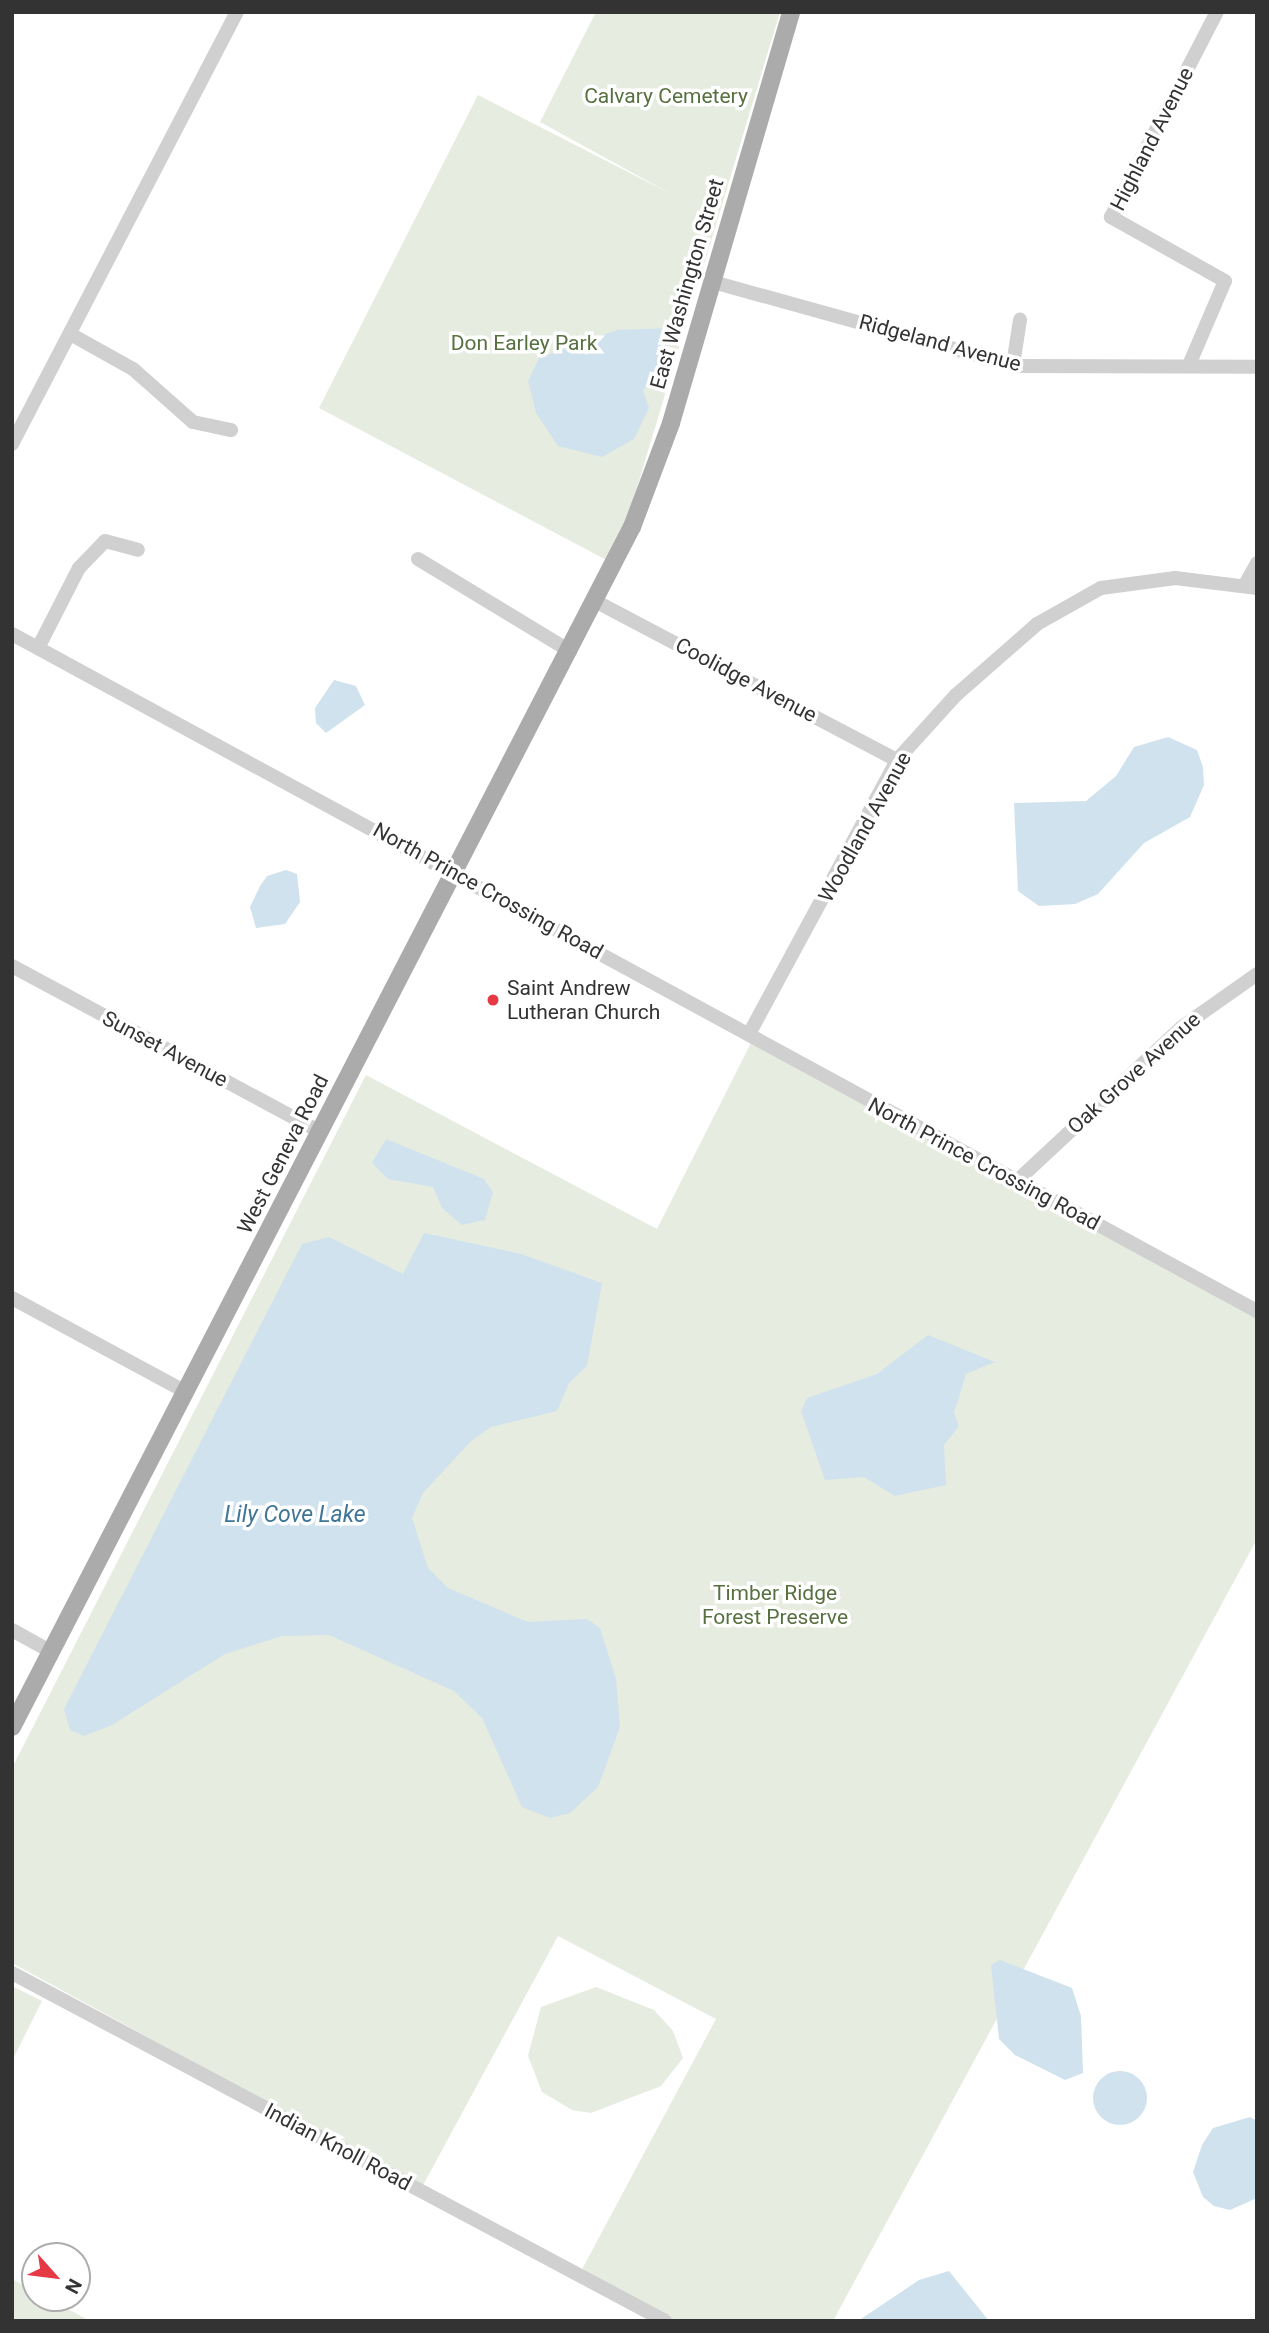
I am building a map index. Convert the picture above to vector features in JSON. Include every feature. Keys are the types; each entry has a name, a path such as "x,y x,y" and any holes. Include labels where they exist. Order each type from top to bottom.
{"main road":[{"name":"East Washington Street","path":"595,601 614,564 664,447 791,12"},
{"name":"West Geneva Road","path":"12,1727 595,601"}],"street":[{"path":"12,443 72,335 237,12"},
{"name":"Highland Avenue","path":"1189,365 1225,281 1111,217 1217,12"},
{"name":"Ridgeland Avenue","path":"713,282 1013,365 1257,366"},
{"path":"1013,365 1020,320"},
{"path":"72,335 133,369 193,422 231,429"},
{"path":"38,648 79,568 105,541 138,550"},
{"path":"418,559 569,651"},
{"path":"1252,586 1257,563"},
{"name":"Woodland Avenue","path":"749,1034 898,760 956,695 1037,624 1101,588 1175,578 1252,586"},
{"name":"Coolidge Avenue","path":"595,601 898,760"},
{"name":"North Prince Crossing Road","path":"12,634 456,873 1257,1311"},
{"name":"Sunset Avenue","path":"12,966 319,1131"},
{"name":"Oak Grove Avenue","path":"1018,1180 1182,1027 1257,974"},
{"path":"12,1298 186,1392"},
{"path":"12,1630 50,1651"},
{"name":"Indian Knoll Road","path":"12,1973 665,2321"}],"green space":[{"name":"Don Earley Park","path":"596,12 780,12 614,564 319,408 478,95 673,195 540,122"},
{"name":"Timber Ridge Forest Preserve","path":"752,1041 1257,1311 1257,1539 833,2321 669,2321 580,2273 716,2019 558,1936 422,2187 12,1963 12,1768 366,1075 657,1229"},
{"path":"12,1986 42,2001 12,2061"},
{"path":"596,1987 654,2010 673,2031 683,2058 661,2086 591,2113 572,2110 542,2092 528,2056 541,2007"},
{"path":"12,2279 21,2284 21,2312 74,2312 90,2321 12,2321"}],"water":[{"path":"672,328 661,375 643,390 649,408 634,439 602,457 558,446 536,413 528,381 539,358 617,330"},
{"path":"334,680 356,686 365,705 326,733 316,723 315,708"},
{"path":"1168,737 1197,750 1203,767 1204,785 1190,817 1144,843 1098,894 1075,904 1039,906 1018,891 1014,803 1086,801 1116,776 1134,747"},
{"path":"286,870 297,874 300,902 285,924 256,928 250,907 260,886 267,876"},
{"path":"386,1139 484,1179 493,1192 485,1220 462,1225 442,1208 433,1187 388,1179 372,1163"},
{"name":"Lily Cove Lake","path":"424,1233 521,1254 602,1283 587,1366 569,1383 557,1411 491,1427 471,1441 423,1493 412,1518 428,1568 448,1588 528,1622 587,1619 600,1628 616,1679 620,1727 598,1787 570,1813 550,1818 522,1807 482,1718 454,1691 329,1635 282,1636 225,1654 112,1725 84,1736 70,1730 64,1709 302,1244 329,1237 403,1274"},
{"path":"928,1335 995,1362 966,1374 954,1413 959,1426 944,1445 946,1485 895,1496 864,1477 825,1480 801,1411 807,1398 877,1374"},
{"path":"1000,1960 1072,1988 1081,2016 1083,2073 1065,2080 1015,2055 999,2039 991,1965"},
{"path":"1120,2071 1139,2079 1147,2098 1139,2117 1120,2125 1101,2117 1093,2098 1101,2079"},
{"path":"1250,2117 1257,2121 1257,2198 1230,2210 1214,2206 1203,2197 1193,2172 1202,2145 1213,2128"},
{"path":"949,2271 989,2321 858,2321 919,2280"}],"place":[{"name":"Saint Andrew Lutheran Church","path":"493,1000"}],"park label":[{"name":"Calvary Cemetery","path":"666,96"}]}
